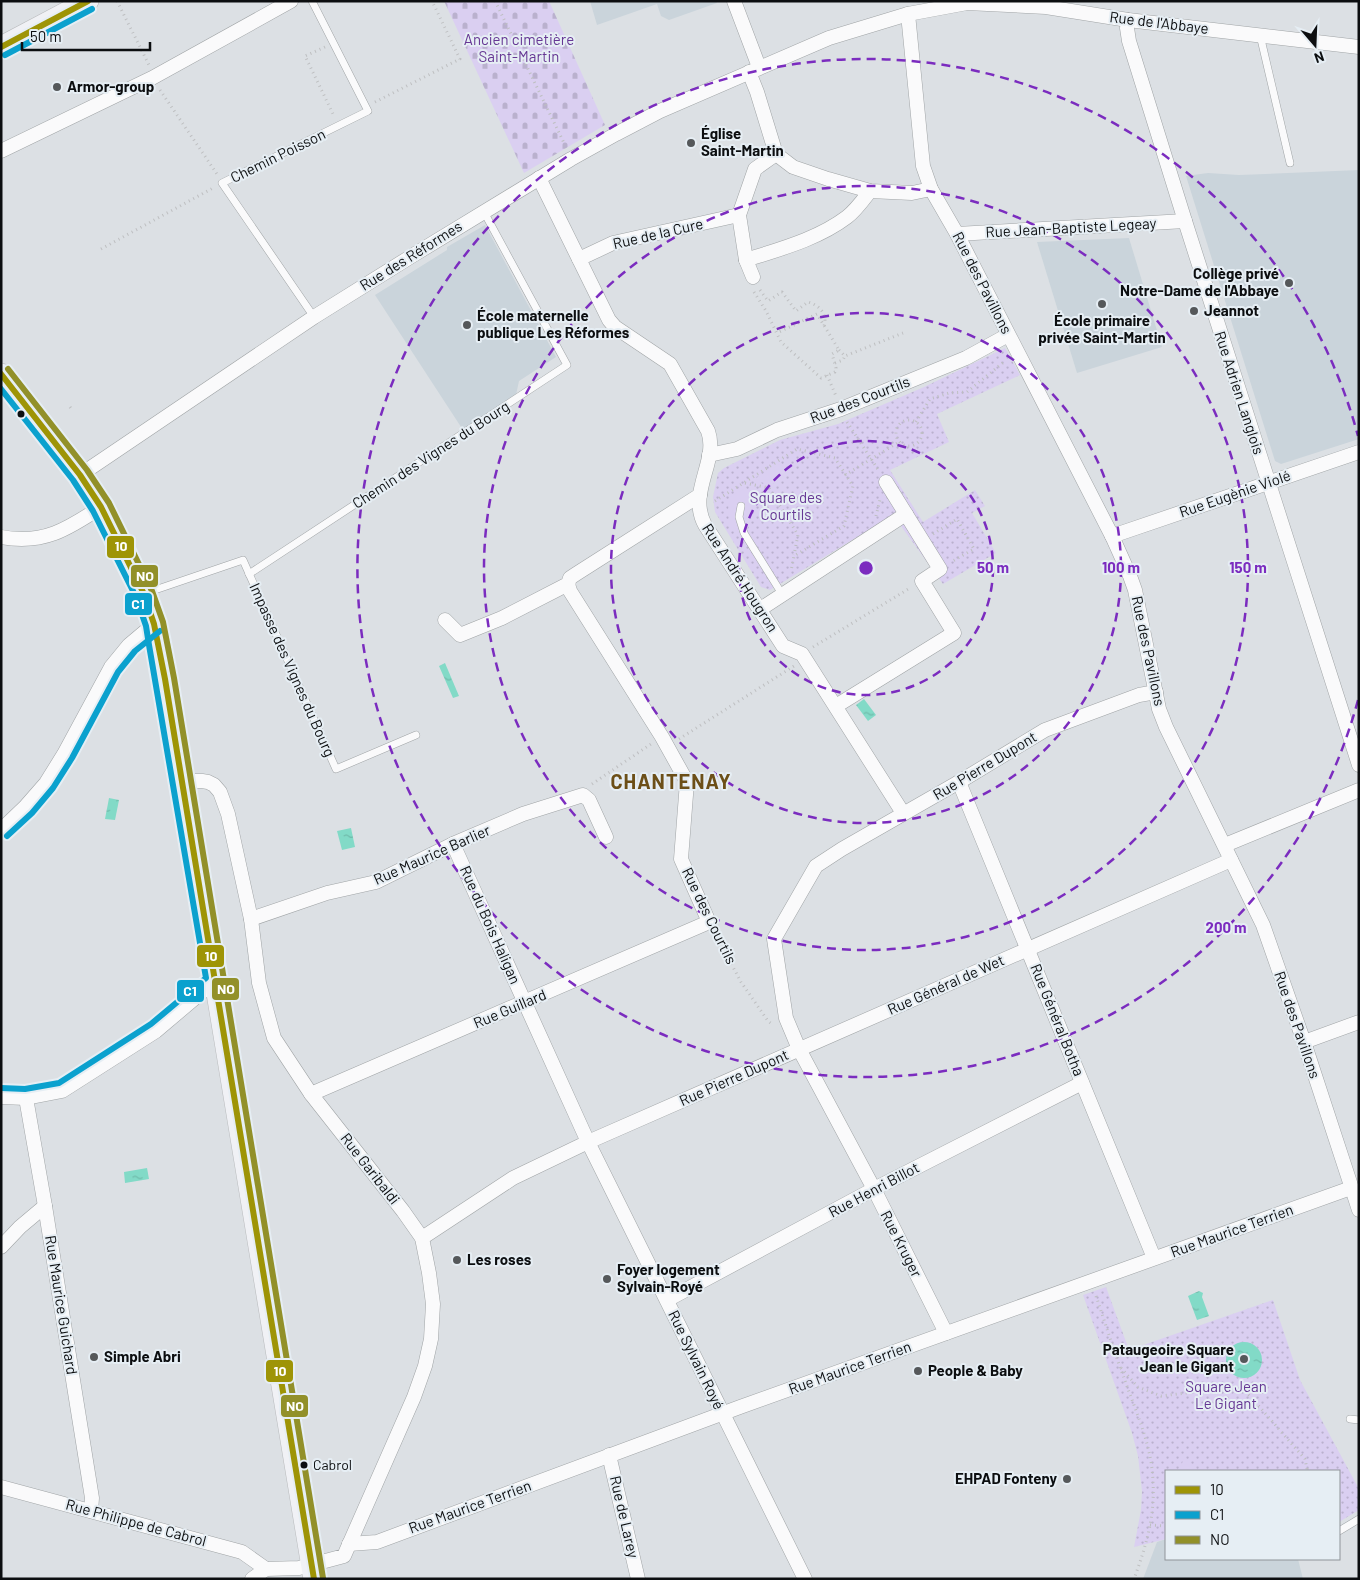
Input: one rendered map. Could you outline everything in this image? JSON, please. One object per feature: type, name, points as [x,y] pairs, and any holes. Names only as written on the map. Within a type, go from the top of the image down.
[{"type":"main road","points":[[5,45],[88,1]]},
{"type":"main road","points":[[1,374],[80,475],[101,507],[144,594],[154,624],[162,661],[313,1572]]},
{"type":"street","points":[[1,151],[152,78],[291,1]]},
{"type":"street","points":[[734,1],[754,69],[757,92],[776,154],[793,167],[870,191],[912,193],[931,189]]},
{"type":"street","name":"Rue de l'Abbaye","points":[[754,69],[828,38],[908,14],[966,2],[1046,8],[1128,20],[1359,47]]},
{"type":"street","name":"Rue des Pavillons","points":[[908,14],[923,166],[931,189],[957,234],[1112,536],[1130,576],[1135,590],[1159,709],[1262,925],[1304,1042],[1359,1210]]},
{"type":"street","name":"Rue Adrien Langlois","points":[[1128,20],[1129,41],[1185,222],[1359,765]]},
{"type":"street","name":"Rue des Réformes","points":[[80,475],[314,317],[539,178],[660,111],[754,69]]},
{"type":"street","points":[[753,277],[746,260],[739,215],[754,169],[776,154]]},
{"type":"street","name":"Rue André Hougron","points":[[539,178],[609,320],[615,327],[670,364],[708,431],[711,443],[699,499],[700,514],[705,525],[783,646],[803,656],[904,813]]},
{"type":"street","points":[[746,260],[807,239],[838,223],[857,207],[870,191]]},
{"type":"street","name":"Rue de la Cure","points":[[579,259],[614,242],[739,215]]},
{"type":"street","name":"Rue Jean-Baptiste Legeay","points":[[957,234],[1185,222]]},
{"type":"street","name":"Rue des Courtils","points":[[709,455],[737,449],[777,430],[842,410],[966,358],[1008,335]]},
{"type":"street","name":"Rue Eugènie Violé","points":[[1112,536],[1359,452]]},
{"type":"street","points":[[836,706],[954,633],[922,581],[940,569],[886,482]]},
{"type":"street","points":[[445,620],[460,635],[502,618],[568,584],[570,578],[576,574],[699,499]]},
{"type":"street","points":[[1,537],[27,540],[46,536],[68,528],[101,507]]},
{"type":"street","points":[[759,610],[906,514]]},
{"type":"street","name":"Rue des Courtils","points":[[568,584],[570,591],[665,742],[687,782],[681,858],[708,922]]},
{"type":"street","points":[[1,830],[46,783],[64,754],[111,666],[129,645],[154,624]]},
{"type":"street","name":"Rue Pierre Dupont","points":[[422,1238],[513,1178],[588,1142],[799,1049],[786,1018],[774,938],[816,866],[1045,730],[1139,695],[1156,692]]},
{"type":"street","name":"Rue Garibaldi","points":[[181,781],[208,782],[214,785],[220,792],[228,814],[251,919],[259,983],[274,1038],[311,1094],[422,1238],[429,1273],[433,1304],[431,1339],[425,1366],[414,1397],[344,1556],[313,1572]]},
{"type":"street","name":"Rue Général Botha","points":[[959,782],[1154,1258]]},
{"type":"street","points":[[1225,846],[1359,790]]},
{"type":"street","points":[[583,795],[589,800],[606,837]]},
{"type":"street","name":"Rue Maurice Barlier","points":[[251,919],[327,893],[376,882],[454,844],[523,814],[583,795]]},
{"type":"street","name":"Rue du Bois Haligan","points":[[454,844],[588,1142]]},
{"type":"street","name":"Rue Général de Wet","points":[[799,1049],[1232,860]]},
{"type":"street","name":"Rue Guillard","points":[[311,1094],[708,922]]},
{"type":"street","points":[[1,1097],[26,1098],[62,1091],[156,1030],[215,981]]},
{"type":"street","points":[[1304,1042],[1359,1022]]},
{"type":"street","name":"Rue Kruger","points":[[799,1049],[874,1189],[946,1333]]},
{"type":"street","name":"Rue Henri Billot","points":[[667,1300],[874,1189],[1082,1083]]},
{"type":"street","name":"Rue Maurice Guichard","points":[[26,1098],[46,1206],[92,1498],[91,1511]]},
{"type":"street","name":"Rue Sylvain Royé","points":[[588,1142],[804,1579]]},
{"type":"street","name":"Rue Maurice Terrien","points":[[349,1544],[377,1542],[946,1333],[1352,1188]]},
{"type":"street","points":[[1,1247],[20,1227],[46,1206]]},
{"type":"street","name":"Rue de Larey","points":[[610,1456],[638,1579]]},
{"type":"street","name":"Rue Philippe de Cabrol","points":[[1,1488],[242,1552],[266,1569]]},
{"type":"street","points":[[252,1579],[266,1569],[313,1572]]},
{"type":"lane","points":[[312,1],[365,106]]},
{"type":"lane","points":[[1260,35],[1290,162]]},
{"type":"lane","name":"Chemin Poisson","points":[[314,317],[222,183],[368,111],[365,106]]},
{"type":"lane","name":"Chemin des Vignes du Bourg","points":[[249,574],[567,365],[484,212]]},
{"type":"lane","points":[[741,506],[739,518],[744,533],[785,592]]},
{"type":"lane","points":[[144,594],[243,560],[249,574]]},
{"type":"lane","name":"Impasse des Vignes du Bourg","points":[[249,574],[336,769],[416,734]]},
{"type":"lane","points":[[1350,1419],[1359,1420]]},
{"type":"lane","points":[[1340,1530],[1359,1519]]},
{"type":"path","points":[[101,249],[222,183],[152,78],[149,65],[117,1]]},
{"type":"path","points":[[365,106],[460,58],[432,1]]},
{"type":"path","points":[[495,1],[571,160]]},
{"type":"path","points":[[333,42],[305,56],[335,117]]},
{"type":"path","points":[[753,277],[758,288],[753,290],[781,342],[821,378],[835,372],[836,368],[832,354],[839,350]]},
{"type":"path","points":[[760,290],[768,301],[782,292],[796,311],[808,302],[815,305],[824,314],[826,323],[824,326]]},
{"type":"path","points":[[777,334],[817,314],[839,350],[845,356]]},
{"type":"path","points":[[835,363],[843,360],[845,356],[902,333]]},
{"type":"path","points":[[916,422],[930,399],[949,393],[966,392],[1017,352]]},
{"type":"path","points":[[827,375],[849,425],[886,482],[870,538]]},
{"type":"path","points":[[909,420],[916,422],[920,426],[922,433],[918,442],[908,446],[899,442],[896,432],[900,424],[909,420]]},
{"type":"path","points":[[845,475],[899,442]]},
{"type":"path","points":[[699,499],[714,501],[797,449],[835,458],[853,486],[844,526],[794,556]]},
{"type":"path","points":[[745,482],[769,488],[798,535],[785,592]]},
{"type":"path","points":[[922,540],[957,519],[974,549],[940,569]]},
{"type":"path","points":[[583,795],[587,787],[665,742],[922,581]]},
{"type":"path","name":"Rue des Courtils","points":[[708,922],[741,982],[768,1021],[774,1026]]},
{"type":"path","points":[[1090,1281],[1143,1429],[1152,1465],[1153,1492],[1150,1525],[1146,1544],[1134,1579]]},
{"type":"path","points":[[1119,1366],[1138,1386],[1161,1396],[1228,1388],[1244,1390],[1305,1460],[1306,1470]]},
{"type":"path","points":[[1150,1525],[1165,1526]]},
{"type":"shaded area","points":[[590,1],[716,1],[717,3],[669,20],[661,16],[657,4],[597,25]]},
{"type":"shaded area","name":"Collège privé Notre-Dame de l'Abbaye","points":[[1359,170],[1359,439],[1281,464],[1275,461],[1186,176],[1208,173],[1239,175]]},
{"type":"shaded area","name":"École maternelle publique Les Réformes","points":[[485,225],[556,357],[519,381],[516,395],[463,430],[375,295],[447,250],[447,247]]},
{"type":"shaded area","name":"École primaire privée Saint-Martin","points":[[1129,238],[1162,347],[1077,373],[1037,242]]},
{"type":"shaded area","points":[[1165,1539],[1165,1560],[1298,1560],[1303,1579],[1143,1579],[1157,1542]]},
{"type":"green space","name":"Ancien cimetière Saint-Martin","points":[[444,1],[549,1],[605,125],[524,173]]},
{"type":"green space","name":"Square des Courtils","points":[[1005,348],[1020,375],[937,414],[949,442],[890,470],[923,522],[975,490],[985,506],[972,513],[996,553],[943,584],[901,526],[885,520],[770,590],[761,587],[715,512],[713,497],[718,473],[724,468],[780,440],[838,424],[924,387]]},
{"type":"green space","points":[[781,463],[788,474],[771,485],[753,480]]},
{"type":"green space","points":[[746,488],[754,501],[747,531],[776,577],[770,581],[742,535],[729,521],[730,497]]},
{"type":"green space","name":"Square Jean Le Gigant","points":[[1106,1287],[1129,1350],[1273,1300],[1300,1380],[1359,1489],[1359,1510],[1340,1521],[1340,1470],[1165,1470],[1165,1539],[1134,1547],[1141,1510],[1142,1491],[1138,1456],[1132,1433],[1083,1295]]},
{"type":"green space","points":[[1189,1459],[1193,1470],[1180,1470],[1183,1460]]},
{"type":"water","points":[[445,663],[459,696],[453,698],[439,666]]},
{"type":"water","points":[[864,699],[876,715],[868,721],[856,705]]},
{"type":"water","points":[[109,798],[119,800],[115,820],[105,819]]},
{"type":"water","points":[[351,828],[355,847],[342,850],[337,831]]},
{"type":"water","points":[[147,1168],[149,1179],[125,1183],[124,1172]]},
{"type":"water","points":[[1199,1291],[1203,1293],[1202,1297],[1209,1316],[1197,1320],[1188,1296]]},
{"type":"water","name":"Pataugeoire Square Jean le Gigant","points":[[1244,1342],[1251,1343],[1257,1347],[1261,1353],[1261,1367],[1257,1373],[1251,1377],[1244,1378],[1237,1377],[1231,1373],[1227,1367],[1226,1360],[1227,1353],[1231,1347],[1237,1343]]},
{"type":"transit line","name":"10","points":[[1,47],[88,1]]},
{"type":"transit line","name":"C1","points":[[5,55],[92,9]]},
{"type":"transit line","name":"NO","points":[[8,369],[87,470],[109,503],[152,591],[163,622],[174,678],[323,1578]]},
{"type":"transit line","name":"10","points":[[1,374],[80,475],[101,507],[144,594],[154,624],[165,679],[314,1579]]},
{"type":"transit line","name":"C1","points":[[1,389],[73,480],[93,511],[136,597],[146,626],[206,978],[151,1024],[59,1083],[25,1089],[1,1088]]},
{"type":"transit line","name":"C1","points":[[7,836],[32,813],[53,788],[72,758],[118,672],[135,651],[160,631]]},
{"type":"place","name":"Armor-group","points":[[57,87]]},
{"type":"place","name":"Église Saint-Martin","points":[[691,143]]},
{"type":"place","name":"Collège privé Notre-Dame de l'Abbaye","points":[[1289,283]]},
{"type":"place","name":"École primaire privée Saint-Martin","points":[[1102,304]]},
{"type":"place","name":"Jeannot","points":[[1194,311]]},
{"type":"place","name":"École maternelle publique Les Réformes","points":[[467,325]]},
{"type":"place","name":"Les roses","points":[[457,1260]]},
{"type":"place","name":"Foyer logement Sylvain-Royé","points":[[607,1279]]},
{"type":"place","name":"Simple Abri","points":[[94,1357]]},
{"type":"place","name":"Pataugeoire Square Jean le Gigant","points":[[1244,1359]]},
{"type":"place","name":"People & Baby","points":[[918,1371]]},
{"type":"place","name":"Cabrol","points":[[304,1465]]},
{"type":"place","name":"EHPAD Fonteny","points":[[1067,1479]]},
{"type":"district","name":"CHANTENAY","points":[[671,782]]}]
